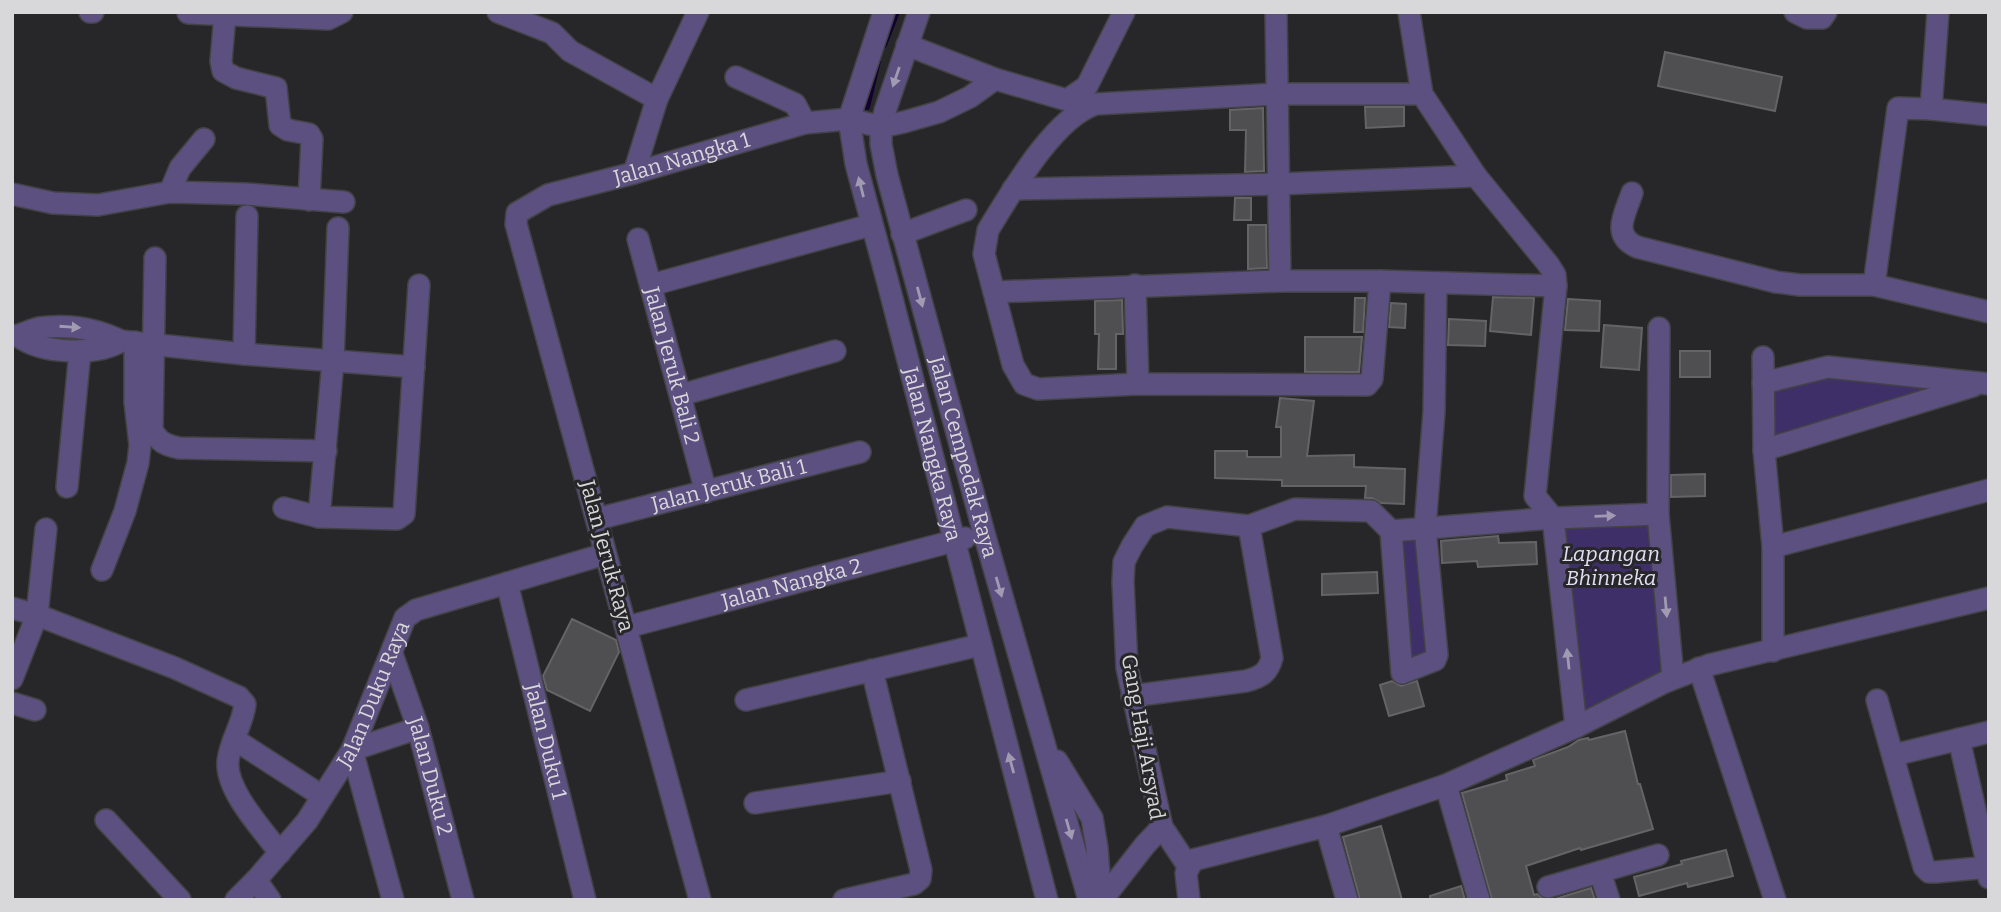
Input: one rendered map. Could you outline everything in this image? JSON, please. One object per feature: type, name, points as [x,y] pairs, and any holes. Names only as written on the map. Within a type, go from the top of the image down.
[{"type":"street","points":[[188,13],[328,19],[342,12]]},
{"type":"street","points":[[634,173],[657,99],[698,12]]},
{"type":"street","name":"Jalan Cempedak Raya","points":[[919,12],[881,127],[881,144],[902,234],[984,533],[1089,900]]},
{"type":"street","points":[[1276,12],[1280,281]]},
{"type":"street","points":[[1409,12],[1422,94],[1476,176],[1555,275],[1535,496],[1553,518],[1576,727]]},
{"type":"street","points":[[1795,12],[1815,20],[1822,18],[1826,12]]},
{"type":"street","points":[[1931,108],[1938,12]]},
{"type":"street","points":[[507,13],[552,33],[570,51],[657,99]]},
{"type":"street","name":"Jalan Nangka Raya","points":[[877,14],[849,119],[850,138],[1047,900]]},
{"type":"street","points":[[907,45],[995,79],[1067,100],[1087,86],[1122,14]]},
{"type":"street","points":[[1096,104],[1122,14]]},
{"type":"street","points":[[225,15],[221,61],[223,71],[236,78],[276,88],[280,125],[288,130],[309,134],[312,139],[309,200]]},
{"type":"street","points":[[736,77],[795,104],[805,122]]},
{"type":"street","points":[[881,127],[939,111],[970,97],[995,79]]},
{"type":"street","points":[[1380,281],[1372,379],[1367,384],[1029,387],[1024,384],[1013,365],[984,254],[985,242],[988,230],[1013,189],[1059,130],[1085,107],[1096,104],[1278,94],[1422,94]]},
{"type":"street","points":[[1874,285],[1898,108],[1931,108],[1989,115]]},
{"type":"street","name":"Jalan Nangka 1","points":[[517,213],[548,195],[634,173],[805,122],[849,119],[881,127]]},
{"type":"street","points":[[170,192],[180,169],[204,139]]},
{"type":"street","points":[[1013,189],[1279,184],[1476,176]]},
{"type":"street","points":[[12,194],[53,203],[98,205],[170,192],[246,194],[344,202]]},
{"type":"street","points":[[1632,193],[1620,227],[1622,236],[1637,247],[1776,282],[1800,285],[1874,285],[1989,312]]},
{"type":"street","points":[[902,234],[966,210]]},
{"type":"street","name":"Jalan Jeruk Raya","points":[[517,213],[516,224],[700,900]]},
{"type":"street","points":[[244,354],[247,216]]},
{"type":"street","points":[[651,285],[871,225]]},
{"type":"street","points":[[319,517],[333,361],[338,228]]},
{"type":"street","name":"Jalan Jeruk Bali 2","points":[[638,239],[706,492]]},
{"type":"street","points":[[102,570],[125,511],[139,453],[135,402],[137,343],[155,258]]},
{"type":"street","points":[[994,292],[1280,281],[1556,286]]},
{"type":"street","points":[[1436,283],[1434,412],[1425,527],[1437,655],[1435,660],[1402,673],[1391,531],[1425,527],[1553,518],[1658,514]]},
{"type":"street","points":[[284,508],[319,517],[397,519],[404,514],[419,285]]},
{"type":"street","points":[[1135,285],[1138,384]]},
{"type":"street","points":[[15,336],[33,330],[64,326],[104,332],[137,343],[414,367]]},
{"type":"street","points":[[1659,328],[1658,514],[1673,678]]},
{"type":"street","points":[[15,336],[51,348],[80,351],[137,343]]},
{"type":"street","points":[[137,343],[152,430],[157,439],[166,445],[179,448],[326,451]]},
{"type":"street","points":[[67,487],[80,351]]},
{"type":"street","points":[[681,395],[835,351]]},
{"type":"street","points":[[1763,357],[1764,450],[1773,547],[1773,651]]},
{"type":"street","points":[[1763,383],[1828,367],[1985,383]]},
{"type":"street","points":[[1764,450],[1985,383]]},
{"type":"street","name":"Jalan Jeruk Bali 1","points":[[597,519],[860,452]]},
{"type":"street","points":[[1773,547],[1989,490]]},
{"type":"street","name":"Gang Haji Arsyad","points":[[1102,900],[1162,827],[1127,668],[1124,562],[1145,526],[1167,517],[1249,526],[1295,509],[1371,511],[1391,531]]},
{"type":"street","points":[[1132,696],[1246,681],[1258,678],[1268,671],[1272,657],[1249,526]]},
{"type":"street","points":[[12,679],[37,615],[46,529]]},
{"type":"street","name":"Jalan Nangka 2","points":[[627,627],[984,533]]},
{"type":"street","name":"Jalan Duku Raya","points":[[236,900],[307,821],[352,750],[405,618],[416,610],[605,554]]},
{"type":"street","name":"Jalan Duku 1","points":[[507,583],[585,900]]},
{"type":"street","points":[[1189,900],[1186,873],[1192,860],[1326,826],[1446,785],[1699,668],[1989,598]]},
{"type":"street","points":[[12,608],[175,668],[239,697],[245,704],[244,714],[228,761],[230,778],[236,794],[280,853]]},
{"type":"street","points":[[746,700],[980,645]]},
{"type":"street","name":"Jalan Duku 2","points":[[392,654],[418,728],[463,900]]},
{"type":"street","points":[[1699,668],[1775,900]]},
{"type":"street","points":[[844,900],[914,884],[920,879],[921,870],[872,670]]},
{"type":"street","points":[[1877,701],[1924,867],[1928,872],[1988,867]]},
{"type":"street","points":[[12,703],[35,710]]},
{"type":"street","points":[[394,900],[352,750],[418,728]]},
{"type":"street","points":[[1894,755],[1989,732]]},
{"type":"street","points":[[234,738],[322,796]]},
{"type":"street","points":[[1043,738],[1092,818],[1102,900]]},
{"type":"street","points":[[1959,739],[1989,880]]},
{"type":"street","points":[[755,803],[900,781]]},
{"type":"street","points":[[1446,785],[1479,900]]},
{"type":"street","points":[[106,820],[180,900]]},
{"type":"street","points":[[1326,826],[1347,900]]},
{"type":"street","points":[[1162,827],[1188,866]]},
{"type":"street","points":[[1548,887],[1658,855]]},
{"type":"street","points":[[1600,872],[1609,900]]},
{"type":"street","points":[[256,880],[270,900]]},
{"type":"green space","points":[[1827,373],[1962,385],[1770,440],[1771,386]]},
{"type":"green space","name":"Lapangan Bhinneka","points":[[1649,522],[1665,672],[1585,712],[1564,526]]},
{"type":"green space","points":[[1425,524],[1435,660],[1402,673],[1391,531]]},
{"type":"building","points":[[1665,52],[1782,77],[1775,111],[1658,86]]},
{"type":"building","points":[[1365,107],[1404,107],[1404,126],[1366,128]]},
{"type":"building","points":[[1263,108],[1264,171],[1245,172],[1246,130],[1230,130],[1230,110]]},
{"type":"building","points":[[1235,198],[1251,198],[1251,220],[1234,220]]},
{"type":"building","points":[[1248,225],[1266,225],[1267,268],[1248,269]]},
{"type":"building","points":[[1493,297],[1534,298],[1531,335],[1490,331]]},
{"type":"building","points":[[1355,298],[1365,298],[1363,332],[1354,332]]},
{"type":"building","points":[[1568,299],[1600,301],[1599,331],[1565,330]]},
{"type":"building","points":[[1122,300],[1123,334],[1116,334],[1116,369],[1098,369],[1099,334],[1095,334],[1095,301]]},
{"type":"building","points":[[1391,303],[1406,304],[1405,328],[1389,327]]},
{"type":"building","points":[[1449,319],[1486,321],[1485,346],[1448,345]]},
{"type":"building","points":[[1604,325],[1642,328],[1639,370],[1601,367]]},
{"type":"building","points":[[1305,337],[1362,337],[1359,372],[1305,372]]},
{"type":"building","points":[[1680,351],[1710,351],[1710,377],[1680,377]]},
{"type":"building","points":[[1280,398],[1314,401],[1307,456],[1354,455],[1354,467],[1405,469],[1404,504],[1381,503],[1365,498],[1366,486],[1282,486],[1282,480],[1215,478],[1215,451],[1247,451],[1247,457],[1281,457],[1281,427],[1276,427]]},
{"type":"building","points":[[1705,474],[1705,496],[1671,497],[1671,475]]},
{"type":"building","points":[[1498,536],[1499,543],[1536,542],[1537,564],[1478,567],[1477,561],[1442,563],[1441,541]]},
{"type":"building","points":[[1377,572],[1378,593],[1322,595],[1322,574]]},
{"type":"building","points":[[572,619],[616,640],[619,652],[590,711],[547,690],[543,676]]},
{"type":"building","points":[[1392,681],[1401,686],[1417,681],[1424,706],[1389,716],[1380,685]]},
{"type":"building","points":[[1625,731],[1653,829],[1581,850],[1580,848],[1526,866],[1534,895],[1537,894],[1545,900],[1492,900],[1462,793],[1507,780],[1506,775],[1535,766],[1533,760],[1579,740]]},
{"type":"building","points":[[1381,826],[1402,900],[1360,900],[1343,837]]},
{"type":"building","points":[[1726,850],[1733,876],[1688,887],[1687,883],[1639,896],[1634,877],[1682,864],[1681,861]]},
{"type":"building","points":[[1461,886],[1465,900],[1430,900],[1430,896]]},
{"type":"building","points":[[1591,888],[1595,900],[1552,900]]},
{"type":"waterway","points":[[884,45],[897,12]]},
{"type":"waterway","points":[[867,107],[878,61]]}]
